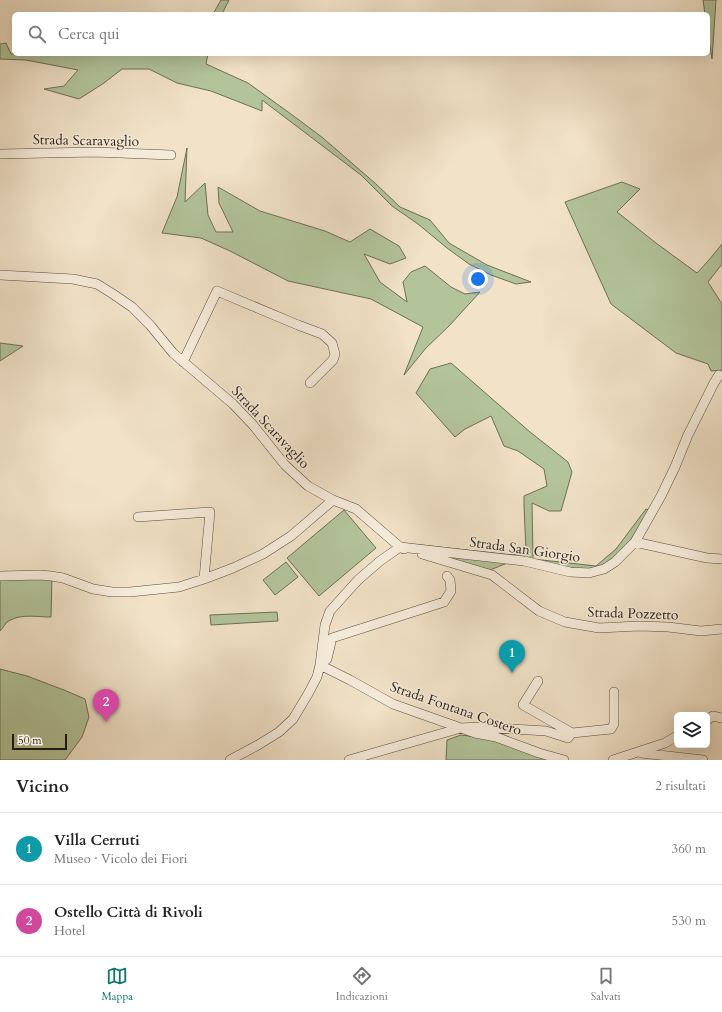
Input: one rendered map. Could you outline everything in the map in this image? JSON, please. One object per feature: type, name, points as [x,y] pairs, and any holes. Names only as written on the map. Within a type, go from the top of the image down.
[{"type":"street","name":"Strada Scaravaglio","points":[[0,154],[95,152],[171,155]]},
{"type":"street","name":"Strada Scaravaglio","points":[[0,275],[73,279],[97,284],[132,307],[150,325],[182,362],[233,404],[285,466],[308,486],[333,500],[356,509],[400,547]]},
{"type":"street","points":[[182,362],[217,291],[322,334],[332,344],[335,354],[333,360],[310,383]]},
{"type":"street","name":"Strada San Giorgio","points":[[400,547],[524,561],[570,572],[604,570],[635,542],[661,496],[688,435],[719,375]]},
{"type":"street","points":[[0,576],[51,576],[62,578],[93,589],[112,592],[179,588],[233,568],[263,554],[291,536],[333,500]]},
{"type":"street","points":[[138,517],[210,512],[204,579]]},
{"type":"street","points":[[635,542],[707,558],[722,559]]},
{"type":"street","points":[[230,760],[279,732],[293,719],[317,677],[325,625],[330,611],[358,580],[380,561],[400,547]]},
{"type":"street","name":"Strada Pozzetto","points":[[400,547],[492,575],[539,611],[565,622],[599,628],[639,626],[700,631],[722,629]]},
{"type":"street","points":[[320,665],[327,659],[332,638],[444,602],[451,591],[450,580],[447,576]]},
{"type":"street","name":"Strada Fontana Costero","points":[[320,665],[392,704],[475,733],[496,737],[539,753],[564,760]]},
{"type":"street","points":[[538,681],[523,705],[572,733],[611,729],[614,724],[614,692]]},
{"type":"street","points":[[710,718],[714,716],[722,718]]},
{"type":"street","points":[[349,760],[461,728],[478,727],[546,731],[568,738],[572,733]]},
{"type":"street","points":[[613,760],[665,743],[674,738]]},
{"type":"street","points":[[637,752],[703,760]]},
{"type":"green space","points":[[221,0],[229,0],[223,12],[214,12]]},
{"type":"green space","points":[[703,0],[716,0],[712,59],[710,46],[710,12],[705,12]]},
{"type":"green space","points":[[6,43],[12,56],[208,56],[206,64],[248,83],[295,117],[323,138],[400,207],[430,220],[449,243],[487,265],[531,282],[516,284],[491,275],[469,264],[418,224],[392,206],[361,175],[262,100],[262,111],[211,91],[177,83],[149,69],[122,69],[79,99],[44,89],[64,86],[78,70],[26,60],[0,59],[0,44]]},
{"type":"green space","points":[[187,148],[185,202],[205,183],[208,215],[216,232],[233,232],[219,203],[218,187],[260,211],[325,231],[350,242],[370,229],[399,246],[406,258],[390,264],[364,254],[380,282],[407,302],[403,282],[411,272],[425,266],[451,287],[465,294],[480,292],[449,326],[426,348],[404,375],[423,327],[371,299],[288,281],[201,238],[162,233],[177,197]]},
{"type":"green space","points":[[622,182],[640,189],[617,212],[697,273],[722,244],[722,264],[708,282],[722,304],[722,370],[711,371],[708,364],[676,353],[611,304],[565,202]]},
{"type":"green space","points":[[0,343],[23,346],[0,361]]},
{"type":"green space","points":[[451,363],[530,432],[568,462],[572,472],[561,511],[549,511],[532,503],[533,559],[596,566],[616,549],[646,509],[649,510],[625,549],[604,566],[582,570],[520,558],[490,570],[441,556],[420,545],[513,555],[526,551],[524,496],[547,486],[544,469],[518,451],[504,446],[491,416],[465,429],[455,437],[416,393],[430,369]]},
{"type":"green space","points":[[344,510],[376,548],[319,596],[287,558]]},
{"type":"green space","points":[[286,562],[298,577],[275,595],[263,580]]},
{"type":"green space","points":[[0,576],[52,576],[51,617],[27,616],[16,618],[6,623],[0,631]]},
{"type":"green space","points":[[277,612],[278,621],[211,625],[210,615]]},
{"type":"green space","points":[[0,669],[27,676],[85,699],[89,717],[82,737],[65,760],[0,760]]},
{"type":"green space","points":[[461,735],[521,748],[555,760],[446,760],[447,740]]},
{"type":"place","name":"Villa Cerruti","points":[[512,673]]},
{"type":"place","name":"Ostello Città di Rivoli","points":[[106,722]]}]
